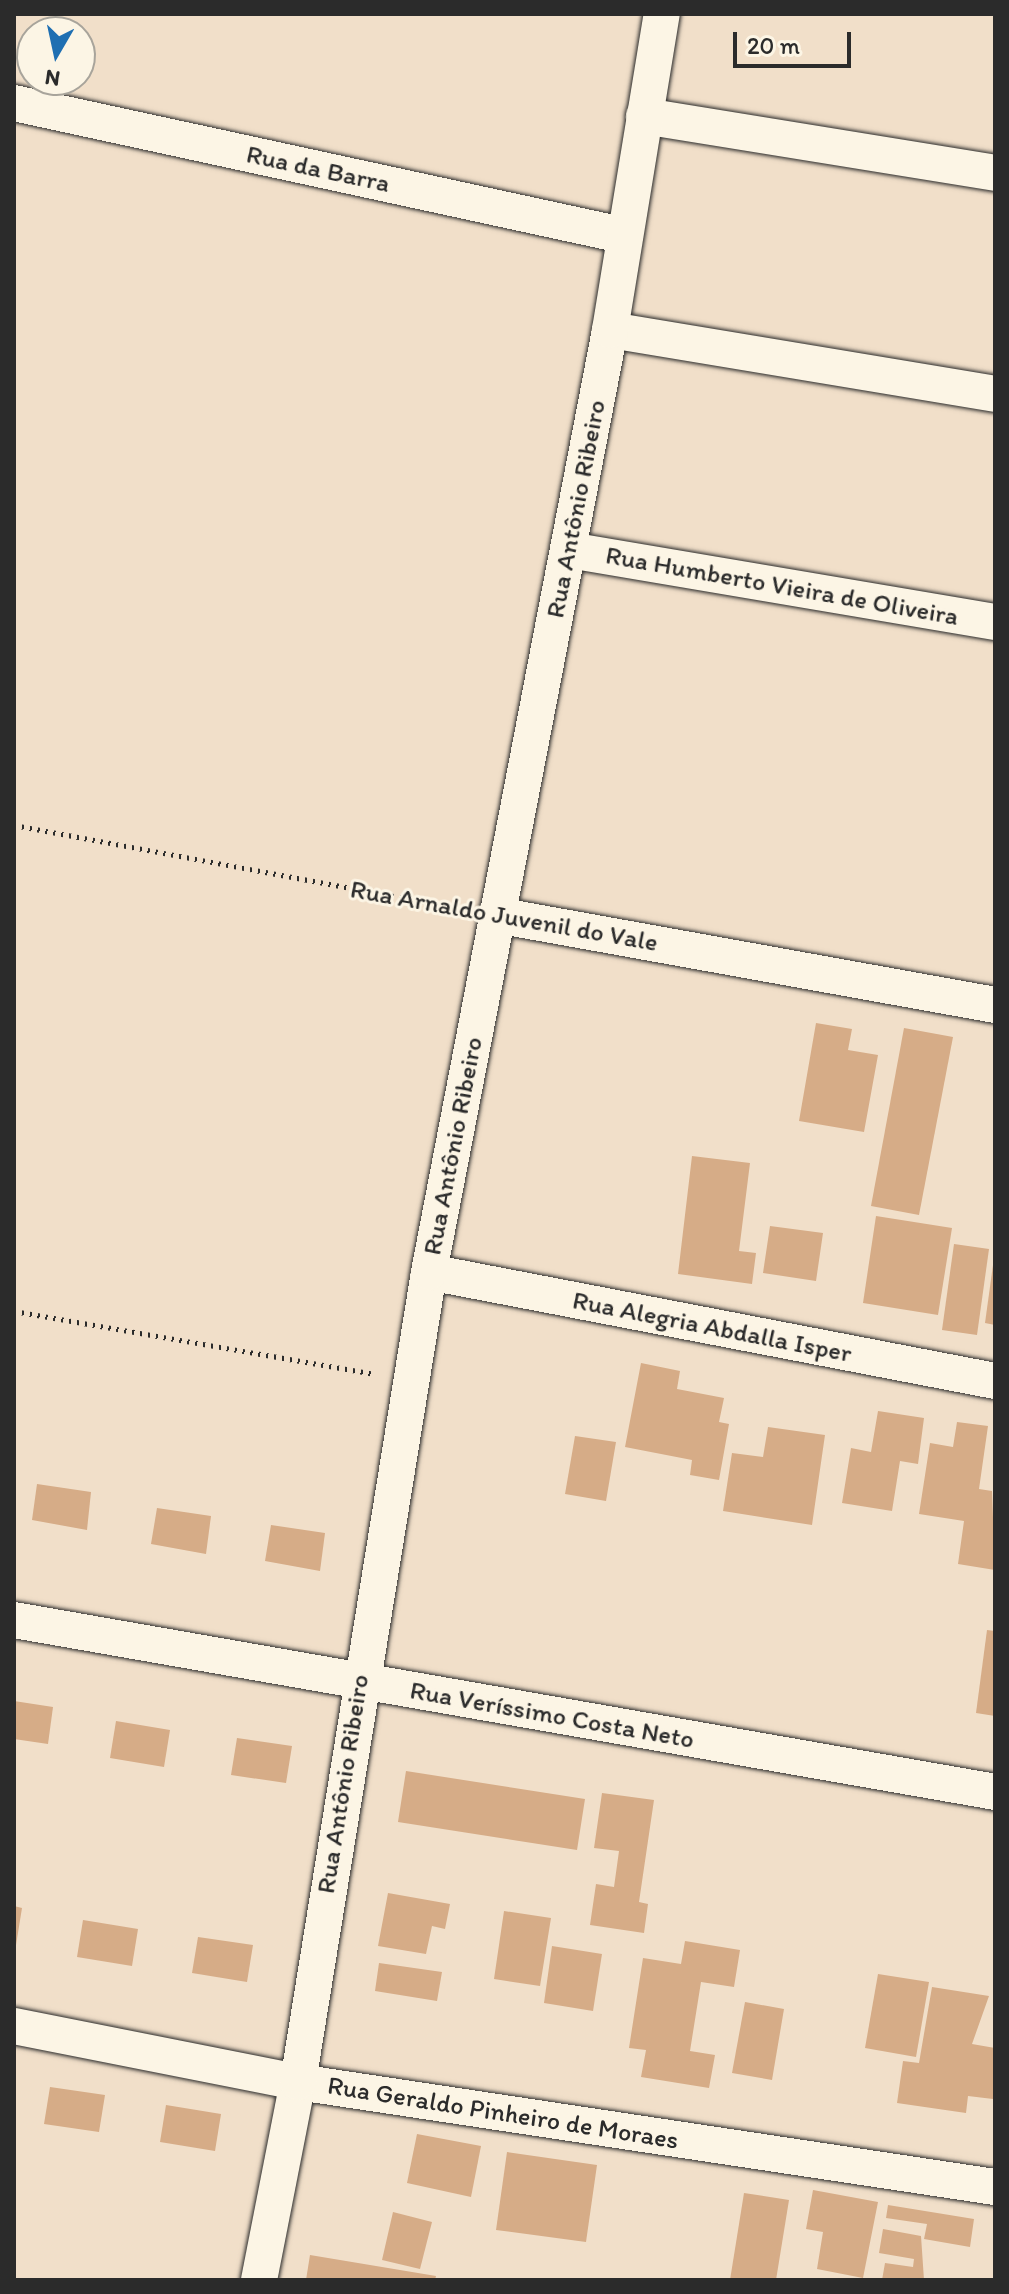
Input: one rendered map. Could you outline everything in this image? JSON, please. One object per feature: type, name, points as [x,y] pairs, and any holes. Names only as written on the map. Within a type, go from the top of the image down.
[{"type":"street","name":"Rua Antônio Ribeiro","points":[[259,2280],[298,2082],[358,1682],[429,1272],[610,330],[622,235],[662,14]]},
{"type":"street","name":"Rua da Barra","points":[[14,103],[622,235]]},
{"type":"street","points":[[644,116],[995,173]]},
{"type":"street","points":[[610,330],[995,394]]},
{"type":"street","name":"Rua Humberto Vieira de Oliveira","points":[[569,550],[995,622]]},
{"type":"street","name":"Rua Arnaldo Juvenil do Vale","points":[[496,915],[995,1005]]},
{"type":"street","name":"Rua Alegria Abdalla Isper","points":[[429,1272],[995,1381]]},
{"type":"street","name":"Rua Veríssimo Costa Neto","points":[[14,1620],[995,1792]]},
{"type":"street","name":"Rua Geraldo Pinheiro de Moraes","points":[[14,2026],[298,2082],[995,2187]]},
{"type":"path","name":"Rua Arnaldo Juvenil do Vale","points":[[14,825],[496,915]]},
{"type":"path","points":[[14,1311],[411,1381]]},
{"type":"building","points":[[816,1023],[852,1029],[848,1050],[878,1055],[864,1132],[799,1121]]},
{"type":"building","points":[[904,1028],[953,1037],[919,1215],[871,1206]]},
{"type":"building","points":[[692,1156],[750,1163],[739,1251],[756,1253],[752,1284],[678,1274]]},
{"type":"building","points":[[876,1216],[952,1228],[938,1315],[863,1303]]},
{"type":"building","points":[[770,1226],[823,1233],[816,1281],[763,1273]]},
{"type":"building","points":[[954,1244],[989,1249],[977,1335],[942,1330]]},
{"type":"building","points":[[995,1265],[995,1325],[985,1323]]},
{"type":"building","points":[[641,1363],[680,1371],[677,1389],[724,1398],[719,1422],[729,1424],[719,1480],[690,1475],[692,1460],[625,1447]]},
{"type":"building","points":[[878,1411],[924,1418],[918,1464],[900,1461],[892,1511],[842,1503],[851,1448],[871,1452]]},
{"type":"building","points":[[957,1422],[988,1426],[979,1489],[992,1491],[995,1570],[958,1564],[964,1521],[919,1514],[930,1443],[953,1447]]},
{"type":"building","points":[[768,1427],[825,1435],[812,1525],[723,1511],[732,1453],[763,1457]]},
{"type":"building","points":[[575,1436],[616,1442],[606,1501],[565,1494]]},
{"type":"building","points":[[37,1484],[91,1492],[87,1530],[32,1520]]},
{"type":"building","points":[[157,1508],[211,1516],[206,1554],[151,1544]]},
{"type":"building","points":[[271,1525],[325,1533],[320,1571],[265,1561]]},
{"type":"building","points":[[987,1630],[995,1631],[995,1716],[976,1713]]},
{"type":"building","points":[[14,1701],[53,1707],[48,1744],[14,1739]]},
{"type":"building","points":[[116,1721],[170,1730],[164,1767],[110,1758]]},
{"type":"building","points":[[237,1738],[292,1746],[286,1783],[231,1775]]},
{"type":"building","points":[[406,1771],[585,1799],[577,1850],[398,1822]]},
{"type":"building","points":[[602,1793],[654,1800],[639,1902],[648,1904],[644,1933],[590,1925],[596,1884],[614,1887],[619,1851],[594,1848]]},
{"type":"building","points":[[388,1893],[450,1904],[445,1929],[432,1926],[426,1954],[378,1946]]},
{"type":"building","points":[[14,1906],[22,1908],[16,1945],[14,1945]]},
{"type":"building","points":[[504,1911],[551,1918],[540,1986],[494,1979]]},
{"type":"building","points":[[83,1920],[138,1929],[132,1966],[77,1957]]},
{"type":"building","points":[[198,1937],[253,1945],[247,1982],[192,1973]]},
{"type":"building","points":[[685,1941],[740,1950],[734,1987],[701,1982],[690,2051],[715,2055],[709,2088],[641,2077],[646,2050],[629,2048],[643,1958],[681,1964]]},
{"type":"building","points":[[552,1946],[602,1954],[593,2011],[544,2003]]},
{"type":"building","points":[[379,1963],[442,1972],[437,2001],[375,1991]]},
{"type":"building","points":[[878,1974],[929,1982],[916,2057],[865,2048]]},
{"type":"building","points":[[932,1987],[989,1996],[972,2044],[995,2048],[993,2099],[968,2096],[966,2113],[897,2103],[903,2061],[919,2063]]},
{"type":"building","points":[[745,2002],[784,2009],[772,2080],[732,2073]]},
{"type":"building","points":[[50,2087],[105,2095],[99,2132],[44,2124]]},
{"type":"building","points":[[166,2105],[221,2114],[215,2151],[160,2142]]},
{"type":"building","points":[[417,2134],[481,2146],[471,2197],[407,2183]]},
{"type":"building","points":[[507,2152],[597,2165],[586,2242],[496,2230]]},
{"type":"building","points":[[813,2190],[878,2202],[863,2278],[817,2269],[823,2232],[806,2229]]},
{"type":"building","points":[[744,2193],[789,2200],[776,2280],[730,2280]]},
{"type":"building","points":[[888,2205],[974,2219],[970,2247],[924,2239],[927,2224],[886,2218]]},
{"type":"building","points":[[393,2212],[432,2222],[420,2269],[382,2260]]},
{"type":"building","points":[[883,2229],[921,2236],[924,2280],[882,2280],[885,2263],[913,2267],[914,2259],[879,2253]]},
{"type":"building","points":[[310,2255],[436,2276],[435,2280],[306,2280]]}]
